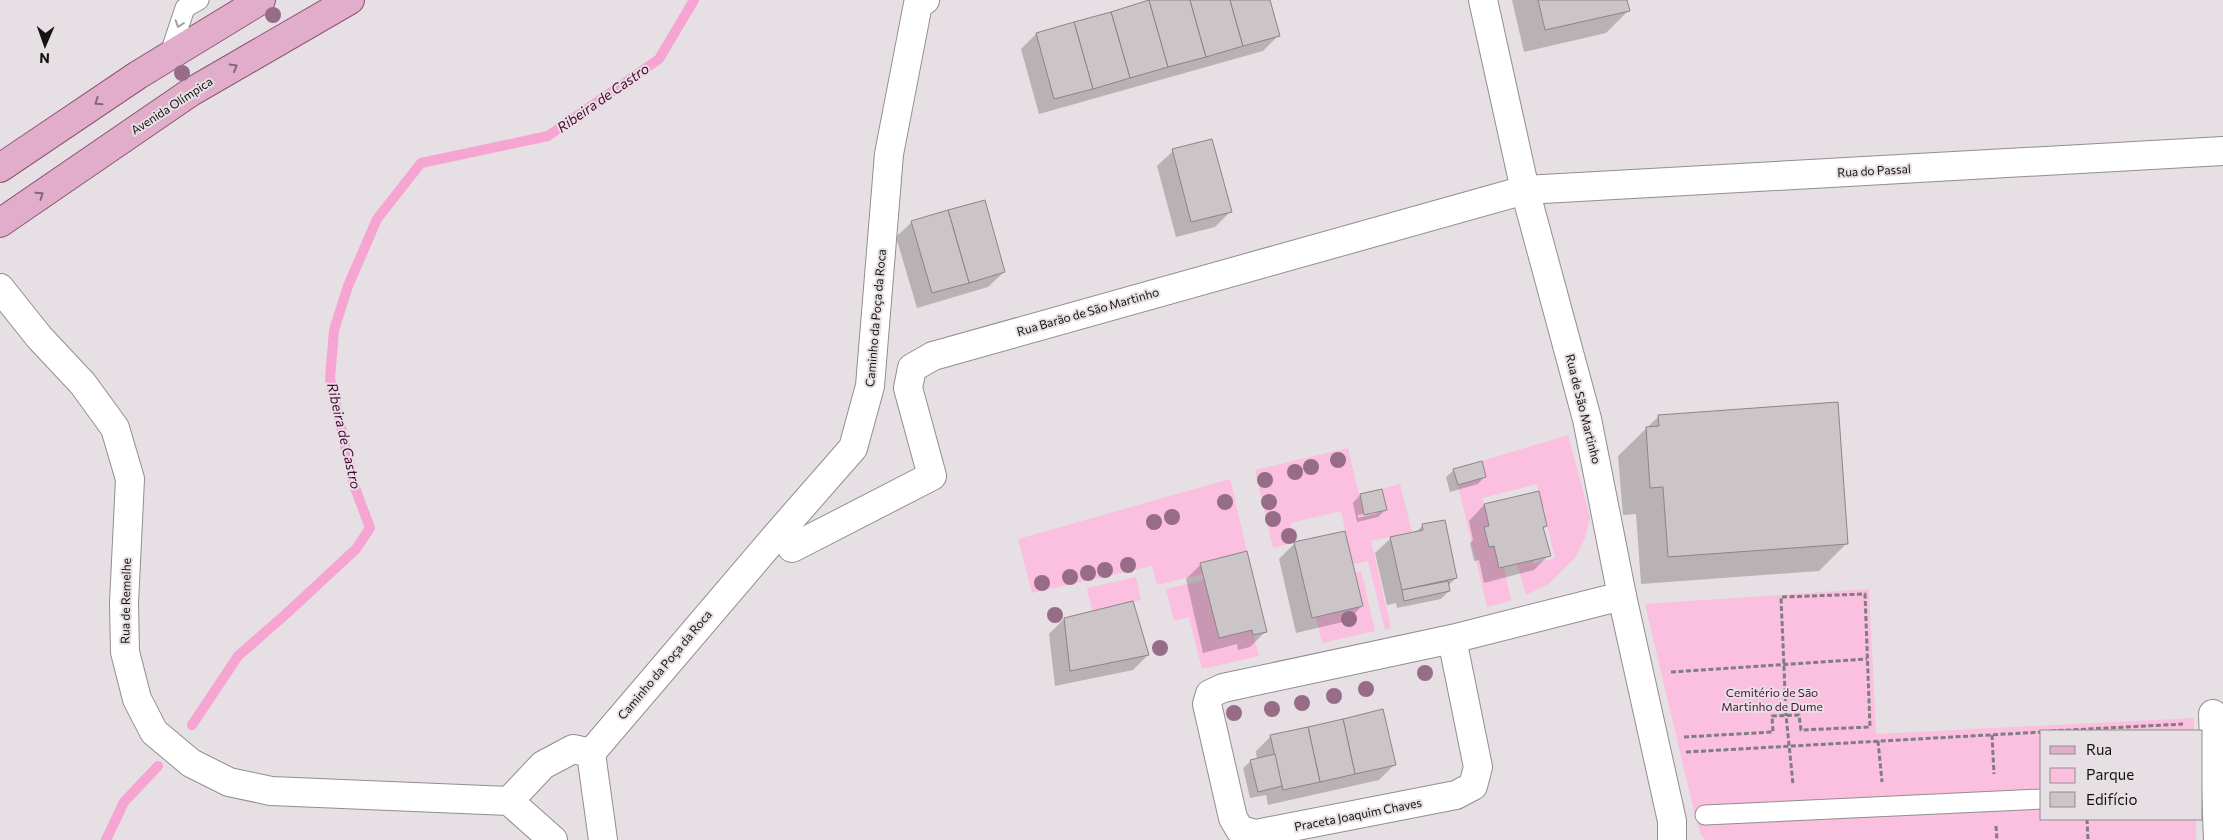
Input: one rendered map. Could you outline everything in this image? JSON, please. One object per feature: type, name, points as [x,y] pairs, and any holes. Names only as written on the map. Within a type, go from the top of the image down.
[{"type":"main road","points":[[0,168],[169,56],[261,0]]},
{"type":"main road","name":"Avenida Olímpica","points":[[0,223],[190,92],[350,0]]},
{"type":"street","name":"Caminho da Poça da Roca","points":[[591,753],[853,448],[870,386],[889,154],[918,4],[925,0]]},
{"type":"street","name":"Rua de São Martinho","points":[[1483,0],[1525,190],[1587,420],[1622,596],[1675,834]]},
{"type":"street","name":"Rua do Passal","points":[[1525,190],[2223,151]]},
{"type":"street","name":"Rua Barão de São Martinho","points":[[792,548],[932,476],[908,388],[912,368],[933,356],[1525,190]]},
{"type":"street","name":"Rua de Remelhe","points":[[0,288],[40,337],[83,384],[115,428],[130,479],[124,603],[125,652],[136,699],[154,732],[191,763],[229,782],[262,789],[509,801]]},
{"type":"street","name":"Praceta Joaquim Chaves","points":[[1452,640],[1478,766],[1473,786],[1456,795],[1256,834],[1240,830],[1233,818],[1207,704],[1210,694],[1223,688],[1452,640],[1622,596]]},
{"type":"street","points":[[2213,714],[2209,788],[2218,840]]},
{"type":"street","points":[[553,840],[509,801],[543,765],[573,749],[591,753],[603,840]]},
{"type":"lane","points":[[169,56],[184,8],[199,0]]},
{"type":"lane","points":[[1705,815],[2040,799]]},
{"type":"path","points":[[1684,737],[1773,732],[1772,716],[1786,715],[1799,715],[1801,730],[1870,727],[1865,594],[1781,597],[1786,715],[1789,743]]},
{"type":"path","points":[[1667,672],[1867,659]]},
{"type":"path","points":[[2082,730],[2185,724],[2185,730]]},
{"type":"path","points":[[1686,760],[1684,752],[2040,732]]},
{"type":"path","points":[[2087,820],[2088,840]]},
{"type":"green space","points":[[1568,435],[1590,517],[1585,538],[1575,558],[1547,585],[1526,595],[1517,564],[1534,560],[1533,564],[1555,558],[1537,484],[1482,498],[1489,526],[1484,527],[1489,547],[1494,546],[1499,568],[1504,567],[1511,601],[1487,607],[1458,485],[1486,477],[1482,461]]},
{"type":"green space","points":[[1348,448],[1364,515],[1386,510],[1382,489],[1400,484],[1412,532],[1371,541],[1391,628],[1385,630],[1368,561],[1353,564],[1341,511],[1290,523],[1294,542],[1273,548],[1255,470]]},
{"type":"green space","points":[[1230,479],[1247,551],[1200,563],[1203,574],[1157,585],[1152,566],[1032,593],[1018,539]]},
{"type":"green space","points":[[1361,571],[1375,631],[1322,643],[1316,617],[1363,606],[1355,573]]},
{"type":"green space","points":[[1136,577],[1141,600],[1092,611],[1087,588]]},
{"type":"green space","points":[[1204,580],[1219,638],[1252,630],[1259,656],[1202,669],[1189,617],[1174,621],[1166,589]]},
{"type":"green space","name":"Cemitério de São Martinho de Dume","points":[[1869,589],[1876,734],[2194,718],[2194,730],[2040,730],[2040,820],[2196,820],[2196,840],[1706,840],[1701,835],[1694,811],[1645,604]]},
{"type":"building","points":[[1149,0],[1168,67],[1130,78],[1111,12]]},
{"type":"building","points":[[1149,0],[1190,0],[1206,57],[1168,67]]},
{"type":"building","points":[[1190,0],[1230,0],[1243,46],[1206,57]]},
{"type":"building","points":[[1230,0],[1270,0],[1280,36],[1243,46]]},
{"type":"building","points":[[1538,0],[1627,0],[1630,11],[1545,30]]},
{"type":"building","points":[[1111,12],[1130,78],[1093,89],[1074,22]]},
{"type":"building","points":[[1074,22],[1093,89],[1054,99],[1036,33]]},
{"type":"building","points":[[1212,139],[1232,212],[1191,222],[1172,149]]},
{"type":"building","points":[[985,200],[1005,272],[969,283],[948,210]]},
{"type":"building","points":[[948,210],[969,283],[932,293],[911,221]]},
{"type":"building","points":[[1838,402],[1848,544],[1668,557],[1663,487],[1650,488],[1646,427],[1659,426],[1658,415]]},
{"type":"building","points":[[1482,461],[1486,477],[1458,485],[1453,469]]},
{"type":"building","points":[[1382,489],[1387,510],[1364,515],[1360,494]]},
{"type":"building","points":[[1539,491],[1547,526],[1543,527],[1551,556],[1499,568],[1494,546],[1489,547],[1484,527],[1489,526],[1484,504]]},
{"type":"building","points":[[1445,520],[1457,578],[1402,590],[1390,537],[1423,530],[1422,524]]},
{"type":"building","points":[[1345,531],[1363,606],[1312,618],[1294,542]]},
{"type":"building","points":[[1247,551],[1267,632],[1253,635],[1252,630],[1219,638],[1200,563]]},
{"type":"building","points":[[1448,581],[1450,591],[1404,601],[1402,590]]},
{"type":"building","points":[[1133,601],[1149,655],[1070,671],[1064,618]]},
{"type":"building","points":[[1383,709],[1396,765],[1355,774],[1343,719]]},
{"type":"building","points":[[1343,719],[1355,774],[1320,782],[1308,727]]},
{"type":"building","points":[[1308,727],[1320,782],[1283,790],[1270,735]]},
{"type":"building","points":[[1275,754],[1282,786],[1258,792],[1250,760]]},
{"type":"waterway","name":"Ribeira de Castro","points":[[192,725],[238,656],[356,549],[370,528],[354,485],[330,379],[334,330],[348,286],[377,219],[421,163],[548,136],[659,59],[694,0]]},
{"type":"waterway","name":"Ribeira de Castro","points":[[106,840],[124,802],[158,766]]}]
